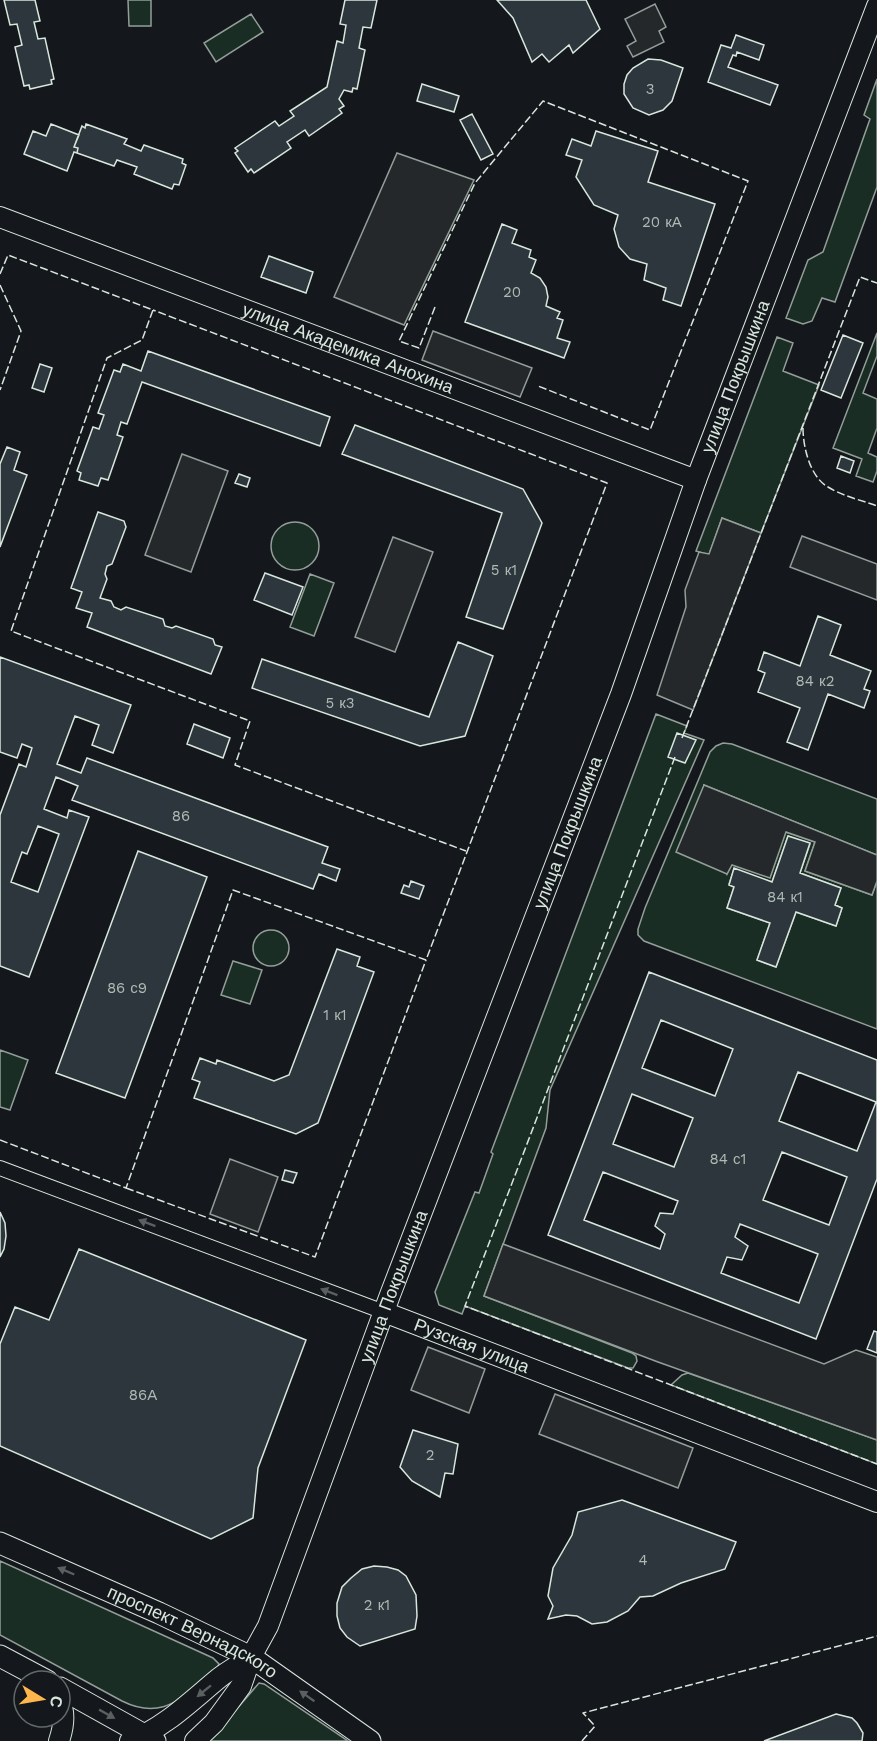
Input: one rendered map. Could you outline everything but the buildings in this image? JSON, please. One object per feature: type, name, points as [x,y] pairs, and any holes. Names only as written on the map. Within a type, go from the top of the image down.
[{"type":"main road","name":"улица Покрышкина","points":[[195,1741],[213,1723],[241,1686],[251,1657],[268,1626],[384,1312],[621,694],[696,480],[877,6]]},
{"type":"main road","name":"улица Академика Анохина","points":[[0,217],[696,480]]},
{"type":"main road","name":"Рузская улица","points":[[384,1312],[877,1502]]},
{"type":"main road","name":"проспект Вернадского","points":[[0,1543],[139,1604],[251,1657],[370,1741]]},
{"type":"main road","points":[[0,1656],[24,1669]]},
{"type":"main road","points":[[72,1695],[143,1739],[222,1676],[251,1657]]},
{"type":"street","name":"Рузская улица","points":[[0,1168],[384,1312]]},
{"type":"green space","points":[[128,0],[151,0],[151,26],[129,26]]},
{"type":"green space","points":[[251,14],[263,32],[216,62],[204,43]]},
{"type":"green space","points":[[877,79],[877,187],[835,302],[822,298],[812,321],[803,324],[786,318],[808,260],[823,252],[870,119],[864,115]]},
{"type":"green space","points":[[877,333],[877,356],[863,393],[877,399],[877,428],[868,453],[877,457],[877,471],[873,482],[856,476],[862,459],[833,448]]},
{"type":"green space","points":[[777,337],[793,343],[783,371],[819,385],[761,533],[722,518],[709,555],[696,551]]},
{"type":"green space","points":[[290,522],[300,522],[312,529],[319,541],[319,551],[312,563],[300,570],[290,570],[275,559],[271,551],[271,541],[282,526]]},
{"type":"green space","points":[[310,574],[334,583],[314,636],[290,627]]},
{"type":"green space","points":[[656,714],[687,726],[684,733],[704,740],[550,1090],[546,1128],[484,1296],[632,1353],[636,1356],[637,1361],[633,1368],[628,1368],[465,1306],[462,1314],[439,1305],[435,1292],[475,1192],[479,1193],[493,1154],[491,1152]]},
{"type":"green space","points":[[723,743],[732,744],[877,799],[877,855],[704,785],[727,874],[731,865],[786,832],[815,842],[805,871],[872,895],[877,881],[877,1029],[644,941],[638,935],[645,908],[710,752]],"holes":[[[788,836],[810,844],[800,873],[841,888],[835,905],[842,908],[836,926],[796,912],[776,967],[757,960],[770,923],[727,908],[734,887],[729,884],[734,869],[772,882]]]},
{"type":"green space","points":[[271,930],[283,936],[289,948],[283,960],[271,966],[259,960],[253,948],[259,936]]},
{"type":"green space","points":[[233,961],[262,970],[250,1004],[221,995]]},
{"type":"green space","points":[[0,1050],[28,1060],[10,1110],[0,1107]]},
{"type":"green space","points":[[688,1373],[877,1440],[877,1464],[671,1385],[682,1375]]},
{"type":"green space","points":[[0,1561],[213,1658],[219,1664],[211,1675],[181,1698],[163,1707],[144,1708],[122,1701],[72,1674],[72,1669],[63,1669],[0,1635]]},
{"type":"green space","points":[[259,1683],[264,1684],[348,1741],[209,1741]]},
{"type":"shaded area","points":[[655,4],[666,27],[659,31],[664,42],[633,57],[627,46],[636,41],[625,19]]},
{"type":"shaded area","points":[[397,153],[474,180],[404,325],[334,297]]},
{"type":"shaded area","points":[[433,331],[532,368],[520,397],[422,360]]},
{"type":"shaded area","points":[[182,454],[228,471],[191,572],[145,555]]},
{"type":"shaded area","points":[[722,518],[761,533],[693,710],[657,695],[686,607],[685,590],[699,552],[709,554]]},
{"type":"shaded area","points":[[802,536],[877,564],[877,600],[790,567]]},
{"type":"shaded area","points":[[393,537],[433,552],[395,652],[355,637]]},
{"type":"shaded area","points":[[704,785],[877,855],[877,881],[872,895],[805,871],[815,842],[786,832],[770,878],[732,865],[727,874],[676,852]]},
{"type":"shaded area","points":[[230,1159],[278,1177],[258,1232],[210,1214]]},
{"type":"shaded area","points":[[503,1244],[824,1364],[856,1350],[877,1357],[877,1440],[658,1362],[484,1296]]},
{"type":"shaded area","points":[[428,1347],[485,1369],[469,1413],[411,1390]]},
{"type":"shaded area","points":[[555,1394],[693,1448],[678,1488],[539,1434]]},
{"type":"fence","points":[[435,307],[419,348],[399,341],[475,183],[543,101],[748,181],[650,430],[538,386]]},
{"type":"fence","points":[[0,274],[8,255],[153,310],[142,340],[107,358],[11,631],[250,721],[235,765],[466,851]]},
{"type":"fence","points":[[682,738],[860,277],[877,283]]},
{"type":"fence","points":[[0,285],[21,331],[0,390]]},
{"type":"fence","points":[[0,1140],[126,1188],[233,890],[426,960],[607,483],[153,310]]},
{"type":"fence","points":[[803,428],[804,444],[816,476],[839,493],[877,506]]},
{"type":"fence","points":[[675,757],[465,1306],[877,1464]]},
{"type":"fence","points":[[126,1188],[315,1257],[426,960]]},
{"type":"fence","points":[[582,1741],[595,1726],[583,1713],[877,1636]]}]
